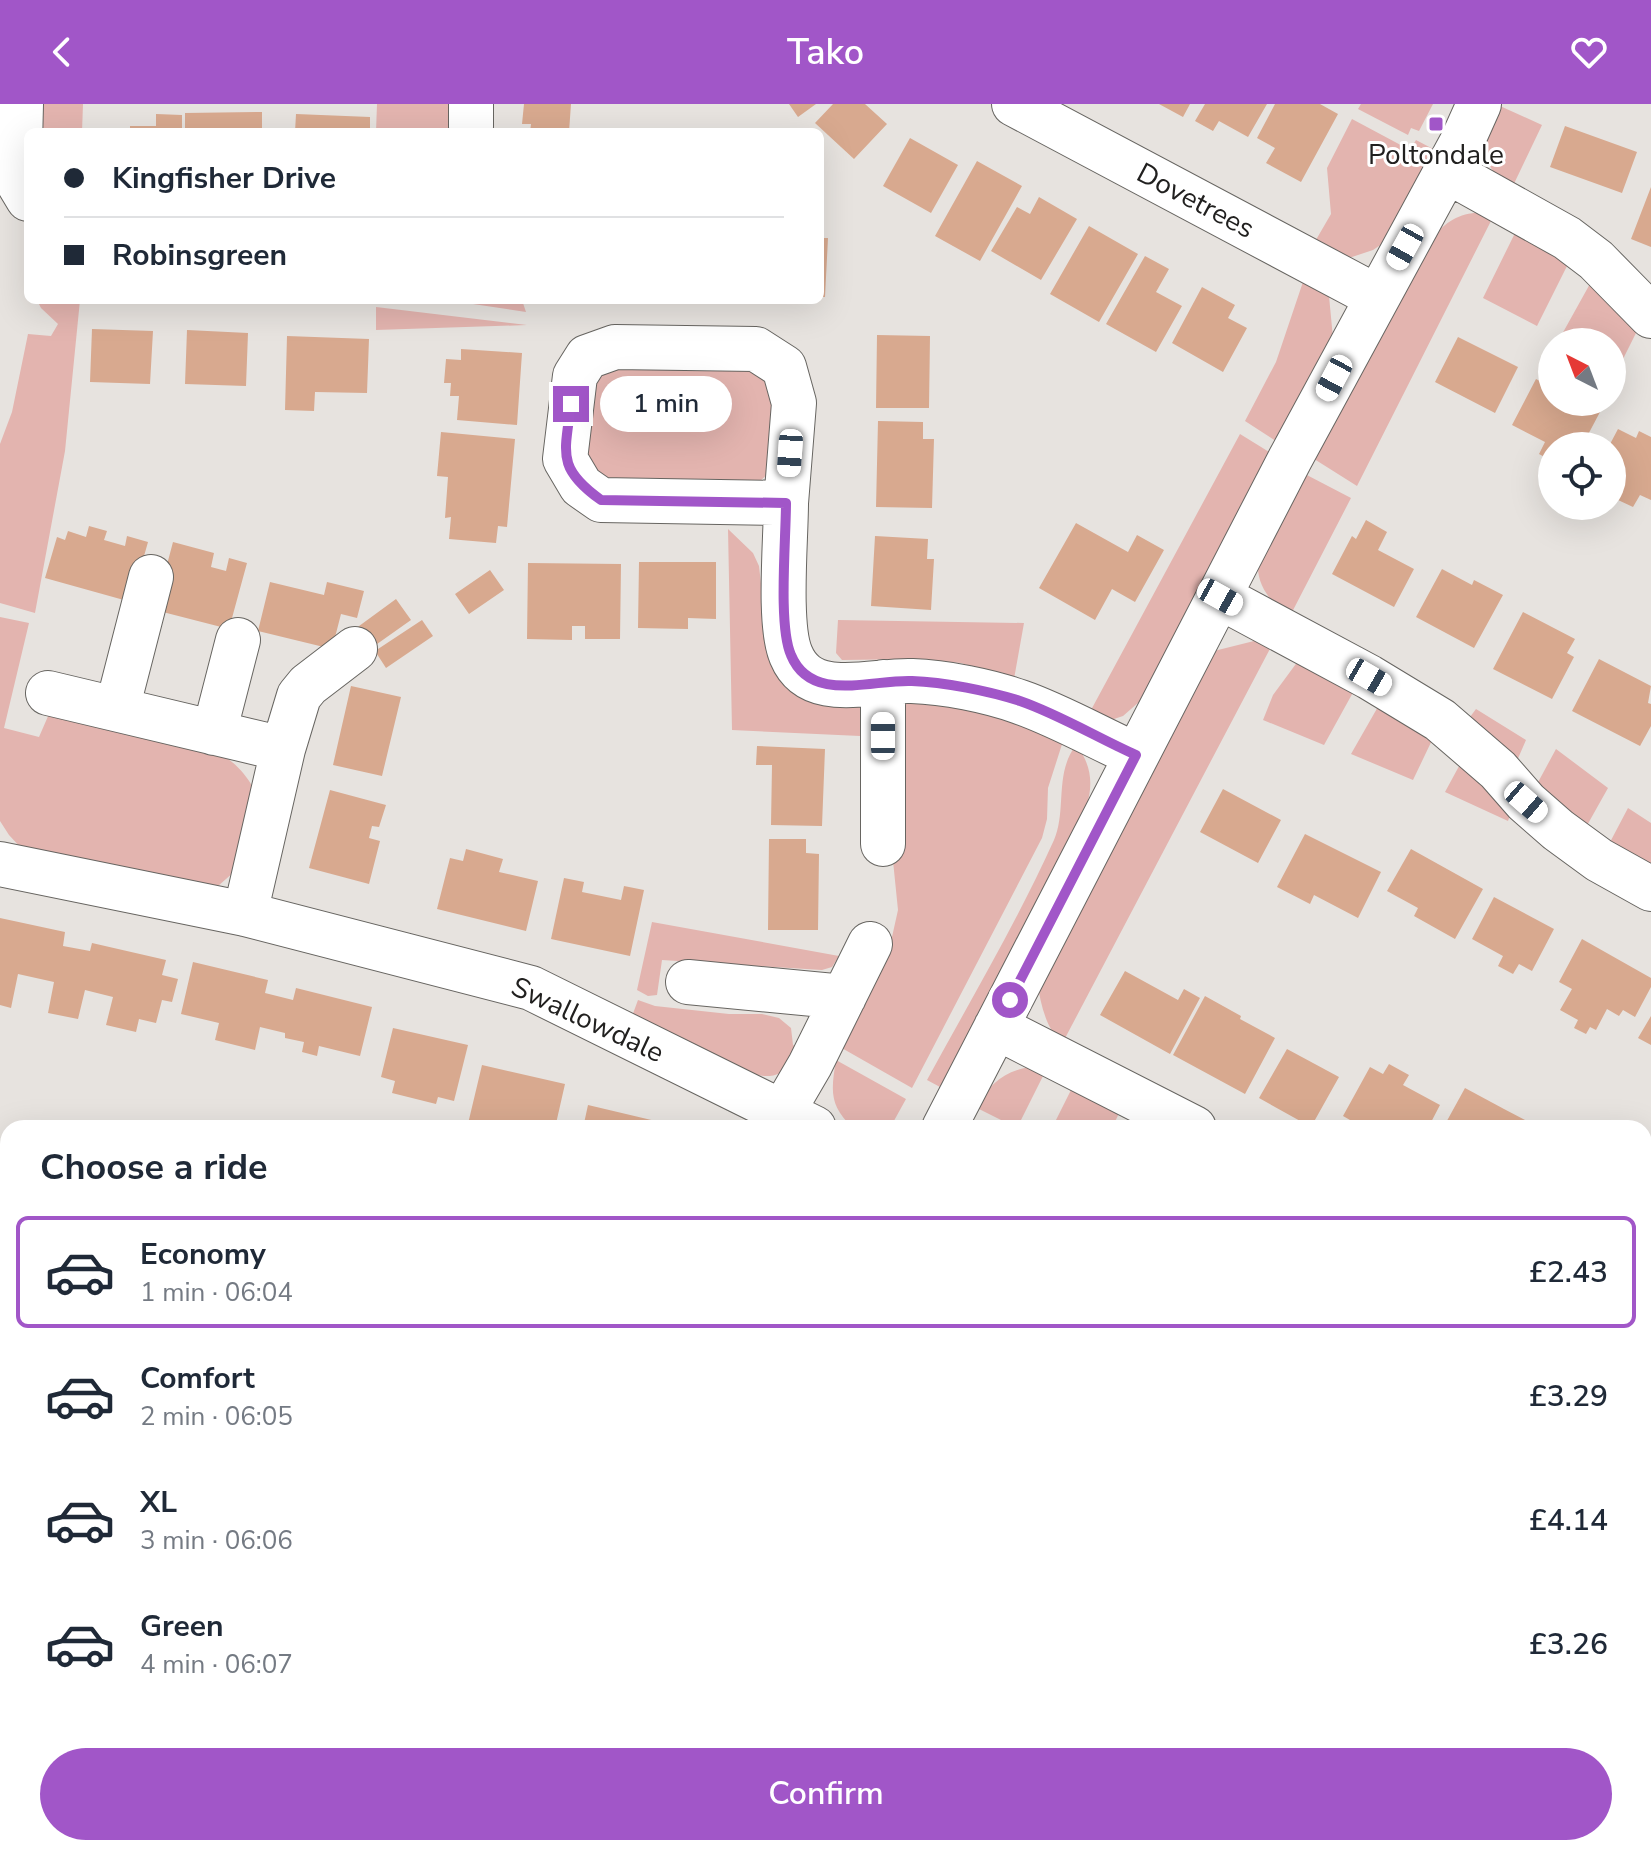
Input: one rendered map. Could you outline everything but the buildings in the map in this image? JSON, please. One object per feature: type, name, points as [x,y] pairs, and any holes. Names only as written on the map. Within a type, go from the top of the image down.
[{"type":"street","points":[[21,104],[19,184],[24,192]]},
{"type":"street","name":"Dovetrees","points":[[1014,104],[1377,297]]},
{"type":"street","points":[[948,1120],[1290,459],[1447,171],[1479,104]]},
{"type":"street","points":[[1447,171],[1567,238],[1596,260],[1651,316]]},
{"type":"street","points":[[786,503],[601,500],[581,486],[565,459],[575,376],[587,357],[615,347],[756,349],[784,367],[794,403],[786,503],[785,631],[791,656],[803,672],[821,683],[842,686],[913,681],[1022,702],[1136,755]]},
{"type":"street","points":[[117,709],[151,577]]},
{"type":"street","points":[[1220,597],[1369,677],[1440,720],[1488,761],[1526,802],[1558,830],[1599,860],[1651,889]]},
{"type":"street","points":[[214,733],[238,640]]},
{"type":"street","points":[[245,914],[283,749],[299,696],[308,685],[355,649]]},
{"type":"street","points":[[883,682],[883,844]]},
{"type":"street","points":[[48,693],[283,749]]},
{"type":"street","name":"Swallowdale","points":[[0,864],[245,914],[531,988],[796,1120]]},
{"type":"street","name":"Swallowdale","points":[[798,1120],[844,997],[870,944]]},
{"type":"street","points":[[688,982],[844,997]]},
{"type":"street","points":[[996,1027],[1178,1120]]},
{"type":"shaded area","points":[[43,104],[83,104],[82,128],[42,128]]},
{"type":"shaded area","points":[[377,104],[461,104],[448,128],[376,128]]},
{"type":"shaded area","points":[[1361,104],[1433,104],[1419,131],[1411,128],[1408,135],[1358,109]]},
{"type":"shaded area","points":[[1500,106],[1542,125],[1511,190],[1492,169],[1485,151]]},
{"type":"shaded area","points":[[1352,119],[1410,150],[1416,140],[1435,150],[1382,244],[1352,257],[1340,257],[1313,245],[1331,214],[1327,168]]},
{"type":"shaded area","points":[[1484,212],[1494,215],[1357,486],[1311,457],[1434,236],[1456,218]]},
{"type":"shaded area","points":[[1517,229],[1569,262],[1537,326],[1483,298]]},
{"type":"shaded area","points":[[1306,273],[1329,296],[1333,338],[1279,443],[1245,421],[1276,362]]},
{"type":"shaded area","points":[[1591,282],[1640,325],[1626,353],[1626,328],[1565,328]]},
{"type":"shaded area","points":[[39,304],[80,304],[65,451],[35,613],[0,603],[0,444],[12,412],[28,334],[51,336],[58,324]]},
{"type":"shaded area","points":[[473,304],[523,304],[526,312]]},
{"type":"shaded area","points":[[376,307],[527,325],[376,330]]},
{"type":"shaded area","points":[[742,366],[771,385],[778,399],[770,472],[760,481],[605,480],[586,455],[594,386],[603,374],[618,367]]},
{"type":"shaded area","points":[[1240,434],[1274,455],[1168,655],[1139,702],[1123,716],[1108,721],[1091,710]]},
{"type":"shaded area","points":[[1303,473],[1351,498],[1289,618],[1263,588],[1258,565]]},
{"type":"shaded area","points":[[728,529],[753,553],[759,566],[763,601],[863,704],[869,728],[860,736],[732,730]]},
{"type":"shaded area","points":[[0,617],[29,623],[4,728],[39,737],[49,714],[220,753],[243,773],[254,789],[234,872],[218,886],[22,849],[9,835],[0,821]]},
{"type":"shaded area","points":[[838,620],[1024,623],[1014,679],[961,663],[918,659],[842,660],[836,653]]},
{"type":"shaded area","points":[[1258,640],[1273,643],[1062,1044],[1042,1007],[1037,981],[1214,651]]},
{"type":"shaded area","points":[[1301,657],[1356,687],[1324,745],[1263,720],[1273,695]]},
{"type":"shaded area","points":[[917,693],[1064,738],[1048,788],[1047,819],[1042,838],[912,1088],[840,1047],[860,991],[892,937],[898,910],[892,851],[896,709]]},
{"type":"shaded area","points":[[1379,705],[1435,734],[1413,780],[1351,754]]},
{"type":"shaded area","points":[[1476,709],[1526,740],[1516,763],[1470,717]]},
{"type":"shaded area","points":[[1076,745],[1090,774],[1086,807],[950,1086],[940,1087],[927,1080],[1009,931],[1054,840],[1060,817],[1065,768]]},
{"type":"shaded area","points":[[1556,749],[1608,788],[1585,829],[1536,786]]},
{"type":"shaded area","points":[[1464,757],[1512,809],[1508,821],[1445,792]]},
{"type":"shaded area","points":[[1628,808],[1651,823],[1651,870],[1608,846]]},
{"type":"shaded area","points":[[652,922],[839,956],[832,967],[822,970],[662,960],[657,995],[648,996],[637,990]]},
{"type":"shaded area","points":[[638,1000],[655,1006],[779,1018],[791,1028],[793,1045],[799,1048],[783,1071],[775,1075],[745,1072],[704,1056],[631,1019]]},
{"type":"shaded area","points":[[836,1060],[906,1099],[894,1120],[845,1120],[836,1105],[833,1080]]},
{"type":"shaded area","points":[[1032,1067],[1046,1070],[1021,1120],[1001,1120],[975,1107],[999,1080]]},
{"type":"shaded area","points":[[1073,1086],[1122,1107],[1116,1120],[1056,1120]]},
{"type":"place","name":"Poltondale","points":[[1436,124]]},
{"type":"route","points":[[571,404],[565,459],[581,486],[601,500],[786,503],[785,631],[791,656],[803,672],[821,683],[842,686],[913,681],[996,695],[1022,702],[1136,755],[1010,1000]]}]
